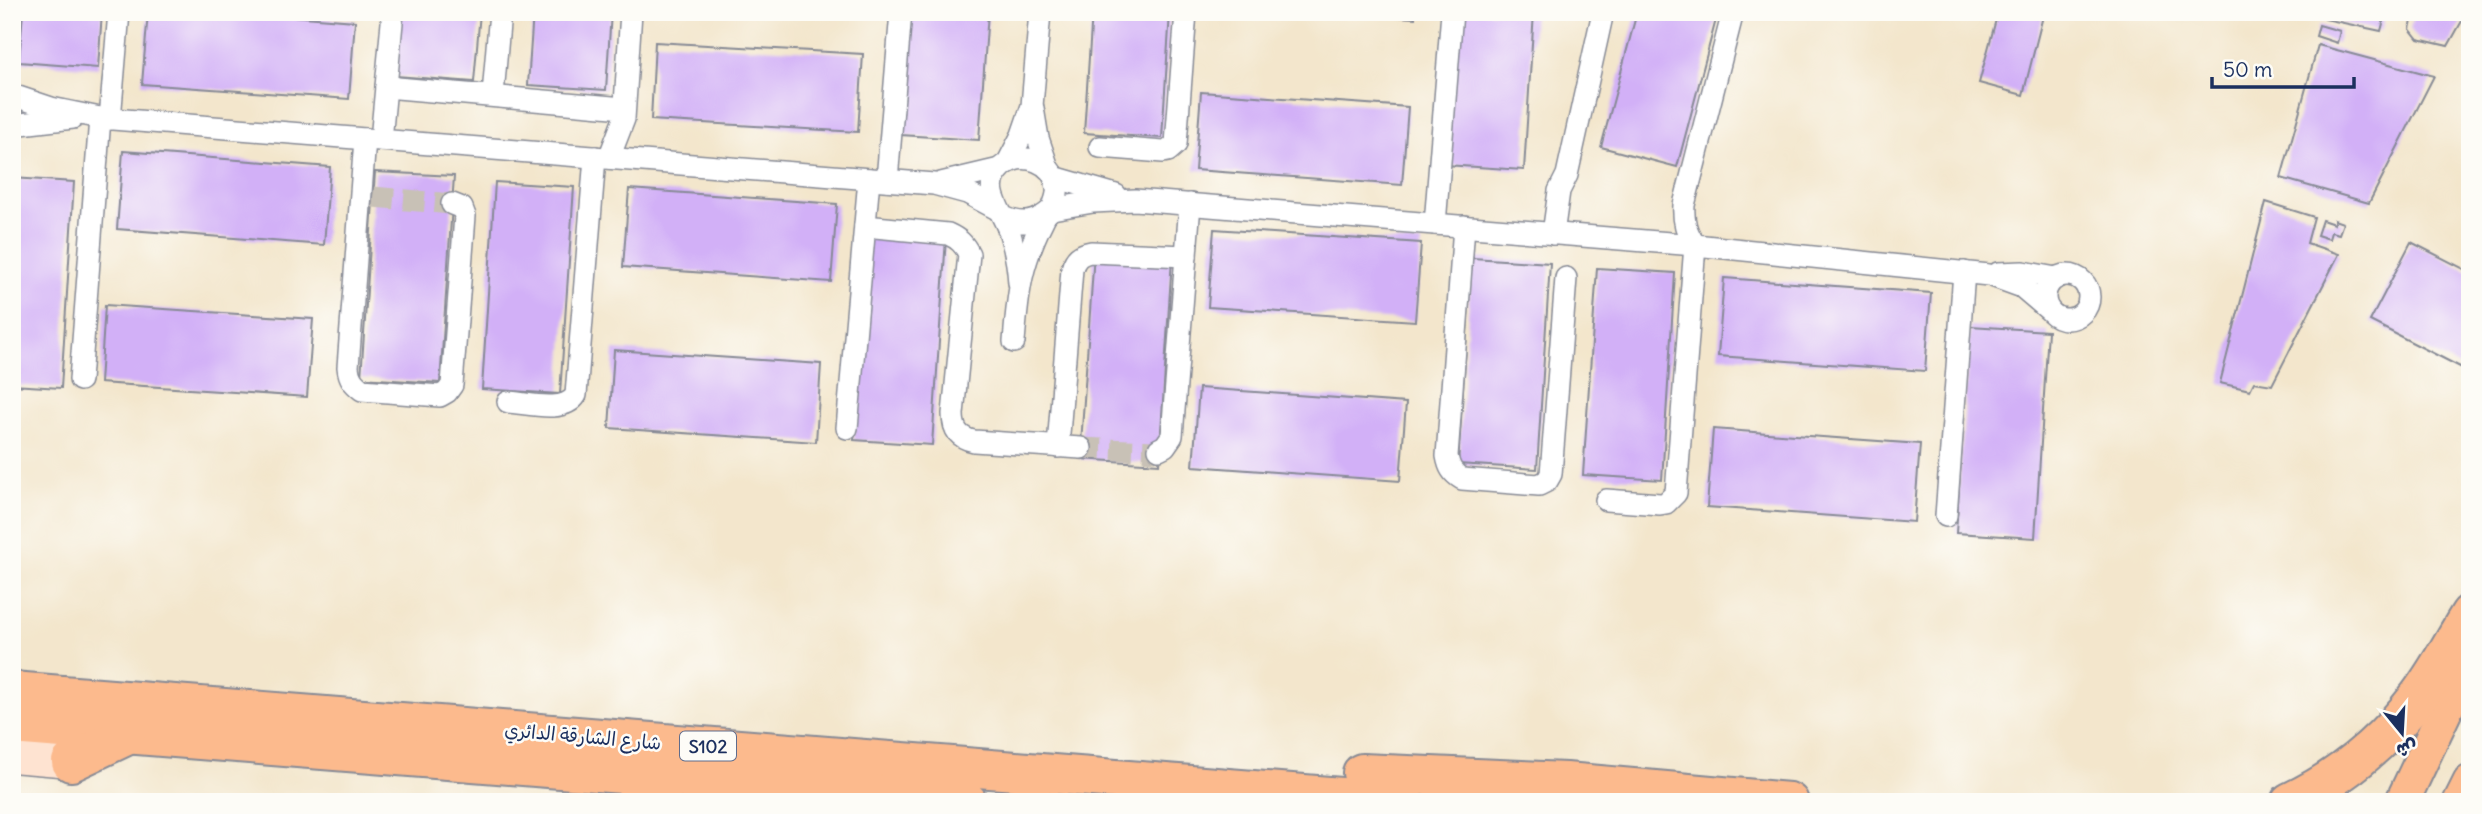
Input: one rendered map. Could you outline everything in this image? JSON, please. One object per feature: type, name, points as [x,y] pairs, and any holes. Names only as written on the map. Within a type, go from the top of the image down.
[{"type":"highway","points":[[2290,802],[2313,791],[2353,764],[2389,732],[2420,695],[2470,614]]},
{"type":"highway","name":"شارع الشارقة الدائري","points":[[12,691],[1404,802]]},
{"type":"highway","points":[[71,762],[130,734]]},
{"type":"highway","name":"شارع الشارقة الدائري","points":[[14,750],[130,734],[861,798],[968,802]]},
{"type":"highway","points":[[1064,774],[1164,770],[1327,771],[1566,782],[1789,802]]},
{"type":"main road","points":[[2402,802],[2470,658]]},
{"type":"main road","points":[[2460,802],[2470,782]]},
{"type":"street","points":[[80,380],[105,118],[119,12]]},
{"type":"street","points":[[393,12],[386,87],[373,139],[354,288],[348,367],[349,376],[362,390],[432,396],[447,392],[452,385],[465,216],[462,208],[452,204]]},
{"type":"street","points":[[493,95],[500,12]]},
{"type":"street","points":[[508,401],[560,405],[572,401],[576,395],[602,157],[620,132],[631,12]]},
{"type":"street","points":[[847,428],[864,226],[878,179],[901,12]]},
{"type":"street","points":[[1019,283],[1014,249],[992,188],[1022,135],[1032,106],[1040,12]]},
{"type":"street","points":[[1100,147],[1163,152],[1176,144],[1186,12]]},
{"type":"street","points":[[1435,224],[1452,12]]},
{"type":"street","points":[[1560,234],[1570,193],[1567,175],[1603,12]]},
{"type":"street","points":[[1606,500],[1660,504],[1667,503],[1676,494],[1695,245],[1687,233],[1684,205],[1734,12]]},
{"type":"street","points":[[386,87],[624,108]]},
{"type":"street","points":[[12,96],[105,118],[934,184],[967,193],[1014,222],[1025,223],[1035,221],[1048,212],[1093,202],[1135,200],[1695,245],[1989,275],[2023,272],[2056,278],[2072,275],[2079,278],[2088,289],[2088,304],[2080,315],[2060,318],[2022,287],[1989,275]]},
{"type":"street","points":[[1014,342],[1019,283],[1029,248],[1057,188],[1038,138],[1032,106]]},
{"type":"street","points":[[12,125],[105,118]]},
{"type":"street","points":[[934,184],[1004,166],[1018,159],[1029,159],[1040,162],[1051,173],[1135,200]]},
{"type":"street","points":[[1159,449],[1165,446],[1172,436],[1190,204]]},
{"type":"street","points":[[864,226],[948,234],[957,238],[969,254],[953,424],[957,433],[965,439],[1081,448]]},
{"type":"street","points":[[1464,226],[1447,456],[1454,474],[1462,479],[1539,485],[1551,474],[1566,278]]},
{"type":"street","points":[[1058,447],[1072,269],[1075,260],[1082,254],[1091,252],[1186,256]]},
{"type":"street","points":[[1946,516],[1964,272]]},
{"type":"street","points":[[2049,310],[2045,292],[2056,278]]},
{"type":"street","points":[[14,750],[71,762]]},
{"type":"building","points":[[23,12],[102,12],[98,68],[19,62]]},
{"type":"building","points":[[148,12],[238,12],[355,21],[349,99],[142,84]]},
{"type":"building","points":[[401,12],[480,12],[474,82],[396,76]]},
{"type":"building","points":[[533,12],[611,12],[606,90],[528,85]]},
{"type":"building","points":[[909,12],[988,12],[979,140],[901,135]]},
{"type":"building","points":[[1092,12],[1170,12],[1162,138],[1084,133]]},
{"type":"building","points":[[1415,12],[1415,18],[1347,14]]},
{"type":"building","points":[[1455,12],[1534,12],[1524,170],[1445,165]]},
{"type":"building","points":[[1637,12],[1718,12],[1677,167],[1601,147]]},
{"type":"building","points":[[1998,12],[2044,12],[2023,95],[1979,83]]},
{"type":"building","points":[[2327,12],[2386,12],[2381,31],[2325,19]]},
{"type":"building","points":[[2414,12],[2467,12],[2448,46],[2418,39],[2410,29]]},
{"type":"building","points":[[2319,25],[2340,31],[2337,43],[2316,36]]},
{"type":"building","points":[[655,42],[863,54],[858,132],[651,120]]},
{"type":"building","points":[[2318,45],[2434,76],[2369,203],[2281,178]]},
{"type":"building","points":[[1201,92],[1408,107],[1402,185],[1195,170]]},
{"type":"building","points":[[123,151],[330,167],[324,245],[117,229]]},
{"type":"building","points":[[375,172],[454,176],[440,383],[361,378]]},
{"type":"building","points":[[12,178],[74,182],[61,388],[12,385]]},
{"type":"building","points":[[495,182],[574,187],[560,394],[482,389]]},
{"type":"building","points":[[629,189],[837,204],[831,282],[623,267]]},
{"type":"building","points":[[2266,202],[2314,217],[2307,243],[2339,254],[2272,385],[2254,382],[2250,390],[2220,383]]},
{"type":"building","points":[[2322,220],[2334,224],[2334,220],[2343,223],[2339,234],[2331,232],[2329,239],[2317,235]]},
{"type":"building","points":[[1214,229],[1421,243],[1415,321],[1208,307]]},
{"type":"building","points":[[868,233],[946,238],[932,445],[854,440]]},
{"type":"building","points":[[2411,242],[2470,272],[2470,372],[2370,321]]},
{"type":"building","points":[[1094,253],[1172,258],[1159,464],[1080,459]]},
{"type":"building","points":[[1472,258],[1550,263],[1537,469],[1458,464]]},
{"type":"building","points":[[1597,268],[1675,273],[1662,480],[1583,475]]},
{"type":"building","points":[[1724,278],[1931,293],[1925,371],[1718,356]]},
{"type":"building","points":[[105,305],[313,319],[307,397],[100,383]]},
{"type":"building","points":[[1970,326],[2048,331],[2035,538],[1956,533]]},
{"type":"building","points":[[614,350],[821,364],[816,442],[609,428]]},
{"type":"building","points":[[1199,388],[1406,403],[1400,481],[1193,466]]},
{"type":"building","points":[[1713,429],[1920,444],[1914,522],[1707,507]]},
{"type":"tunnel","points":[[373,197],[452,204]]},
{"type":"tunnel","points":[[1081,448],[1159,449]]}]
